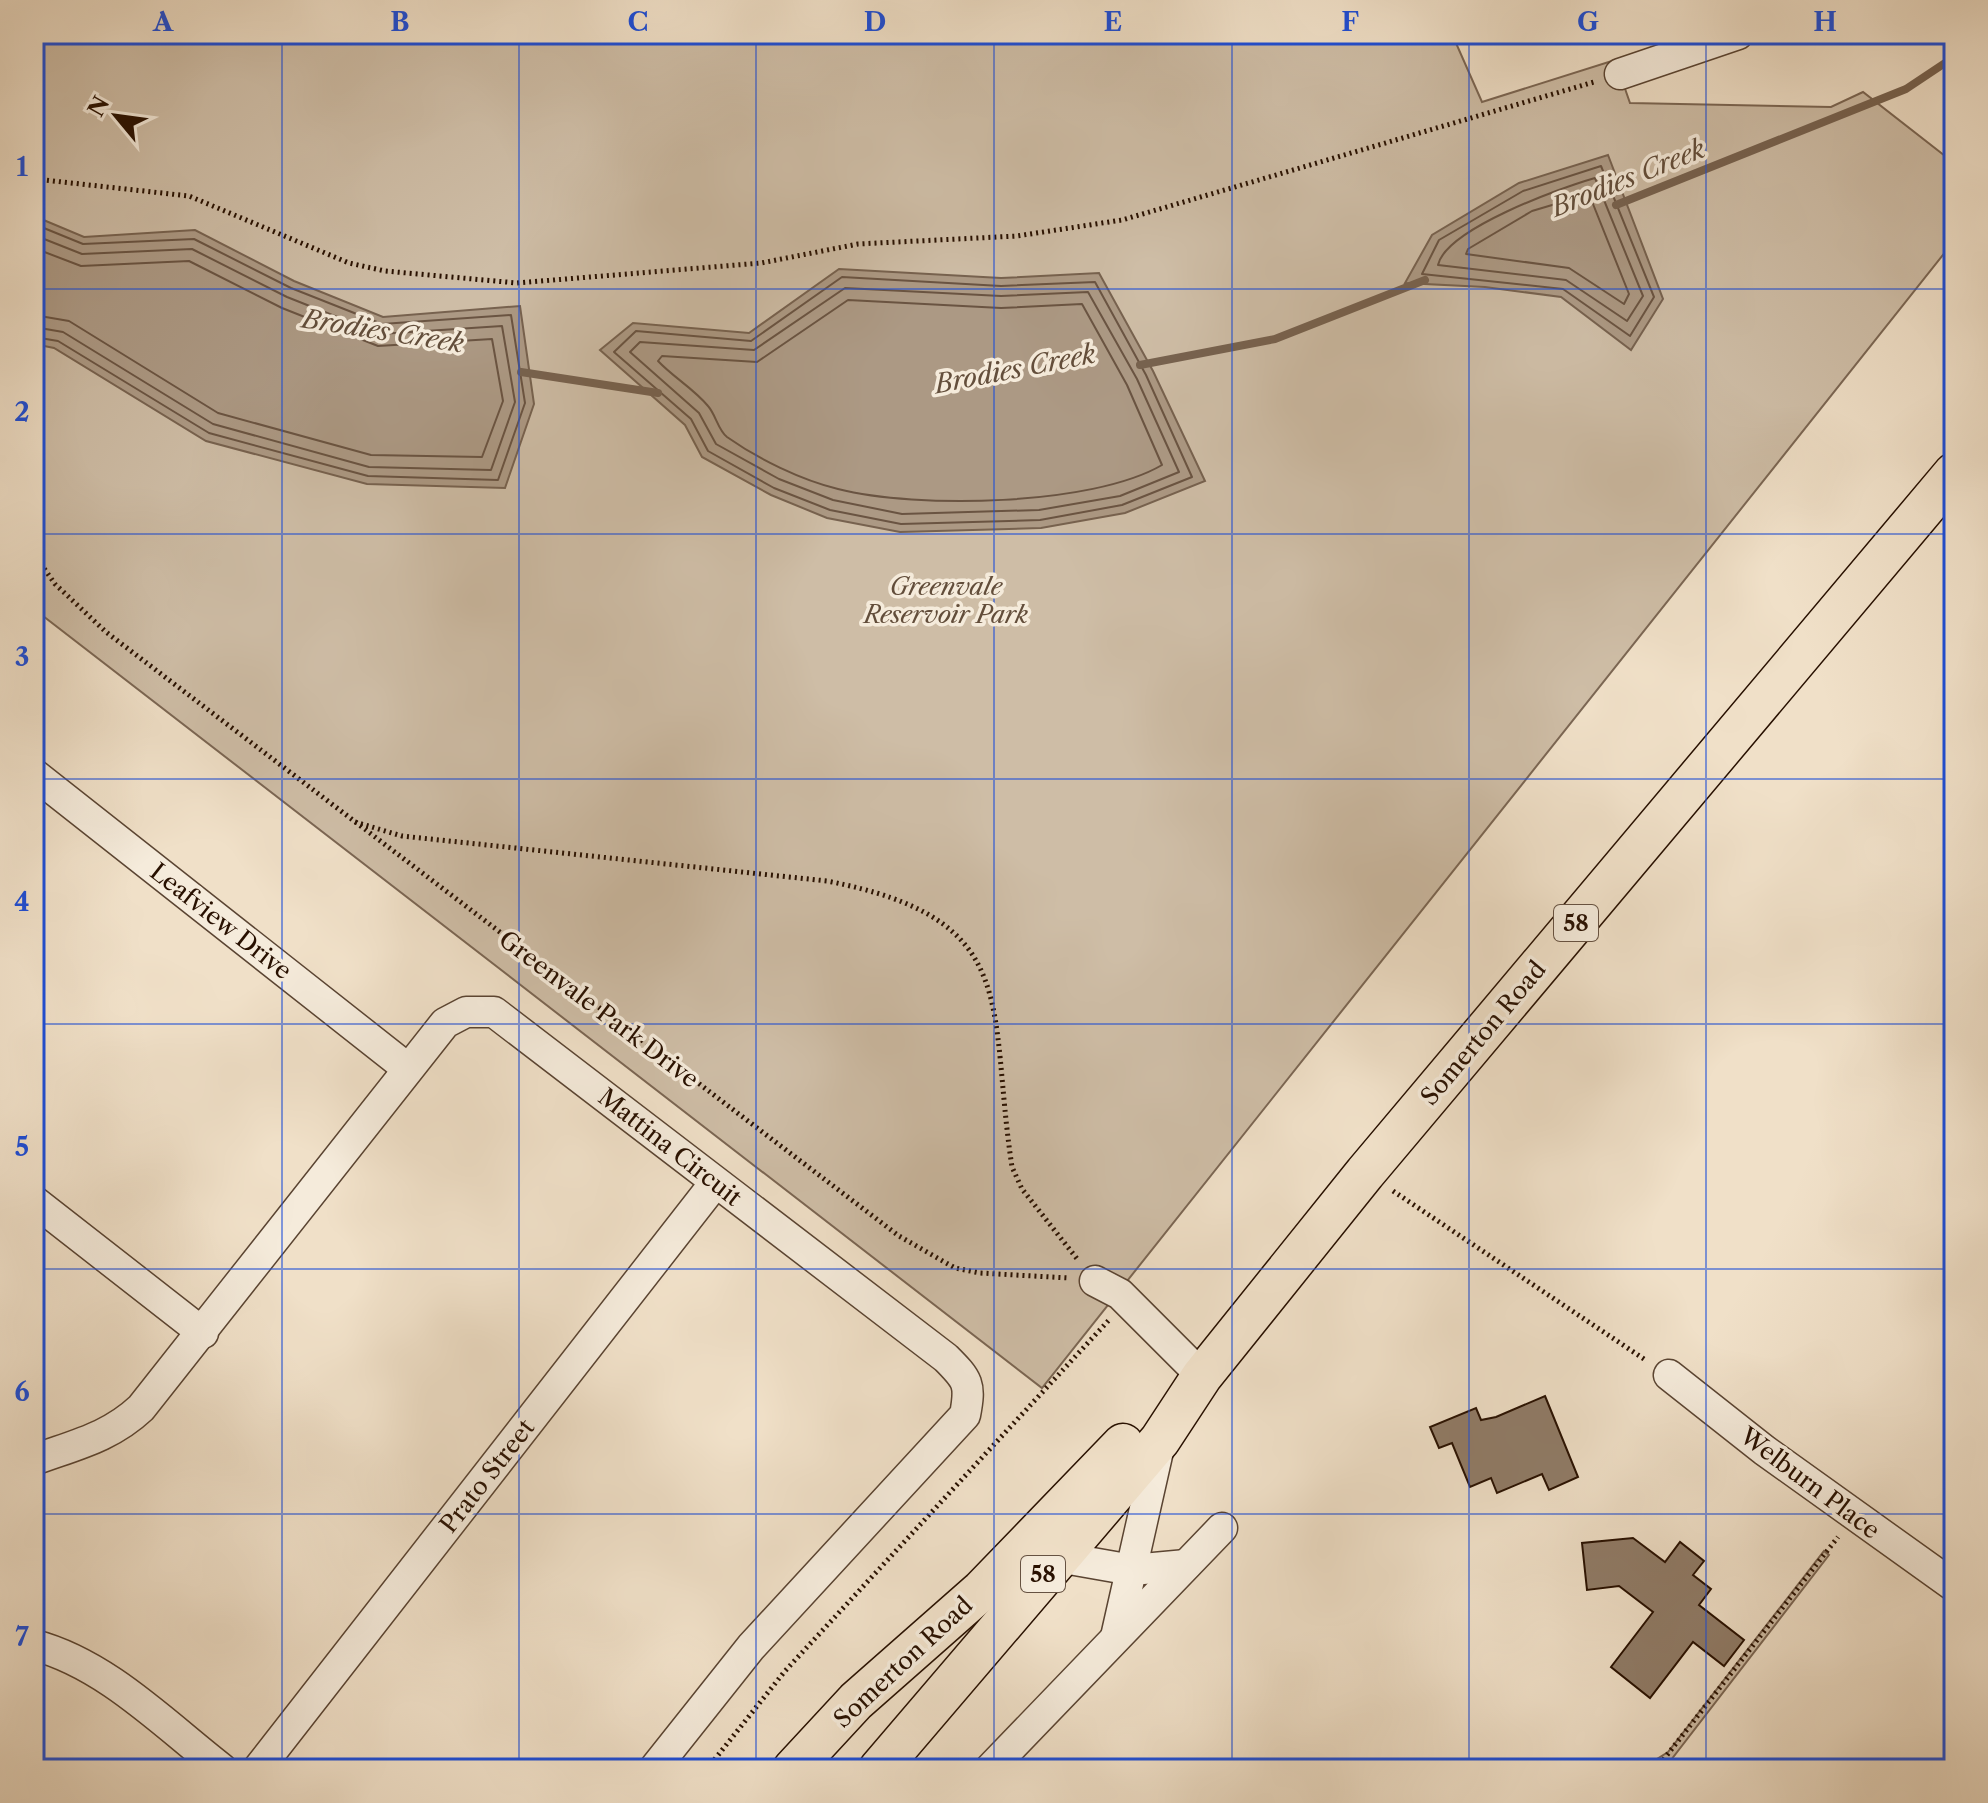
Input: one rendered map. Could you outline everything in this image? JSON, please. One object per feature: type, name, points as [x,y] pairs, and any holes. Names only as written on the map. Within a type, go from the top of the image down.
[{"type":"main road","name":"Somerton Road","points":[[879,1769],[1160,1440],[1202,1376],[1365,1173],[1954,473]]},
{"type":"main road","name":"Somerton Road","points":[[793,1769],[856,1701],[982,1590],[1142,1424],[1202,1376]]},
{"type":"street","points":[[1620,74],[1738,34]]},
{"type":"street","name":"Leafview Drive","points":[[34,774],[407,1068]]},
{"type":"street","name":"Mattina Circuit","points":[[34,1460],[96,1440],[120,1428],[141,1408],[445,1023],[466,1012],[494,1012],[946,1358],[966,1378],[969,1394],[965,1415],[751,1647],[654,1769]]},
{"type":"street","name":"Prato Street","points":[[258,1769],[715,1183]]},
{"type":"street","points":[[34,1201],[203,1333]]},
{"type":"street","points":[[1095,1281],[1127,1301],[1202,1376]]},
{"type":"street","name":"Welburn Place","points":[[1669,1375],[1855,1516],[1954,1586]]},
{"type":"street","name":"Somerton Road","points":[[1116,1638],[1160,1440]]},
{"type":"street","points":[[990,1769],[1222,1528]]},
{"type":"street","points":[[1058,1557],[1132,1570],[1186,1565]]},
{"type":"street","name":"Somerton Road","points":[[982,1590],[1058,1557]]},
{"type":"street","points":[[34,1645],[69,1656],[102,1676],[222,1769]]},
{"type":"path","points":[[35,179],[189,196],[349,263],[385,271],[517,283],[761,263],[858,244],[1017,236],[1122,220],[1620,74]]},
{"type":"path","name":"Greenvale Park Drive","points":[[34,554],[55,584],[106,632],[806,1168],[924,1253],[955,1268],[980,1273],[1025,1273],[1095,1281]]},
{"type":"path","points":[[351,820],[402,836],[827,881],[905,901],[946,924],[978,958],[985,973],[993,1005],[1012,1167],[1036,1209],[1095,1281]]},
{"type":"path","points":[[1365,1173],[1669,1375]]},
{"type":"path","points":[[707,1769],[785,1671],[1127,1301]]},
{"type":"path","points":[[1656,1769],[1855,1516]]},
{"type":"green space","name":"Greenvale Reservoir Park","points":[[34,34],[1452,34],[1482,102],[1615,60],[1630,103],[1831,107],[1863,92],[1954,163],[1954,241],[1042,1388],[34,609]]},
{"type":"green space","points":[[1824,1551],[1829,1555],[1664,1769],[1641,1769],[1668,1752]]},
{"type":"water","points":[[1608,155],[1663,299],[1631,350],[1561,297],[1485,287],[1405,283],[1432,235],[1519,183]]},
{"type":"water","points":[[34,216],[84,237],[195,230],[294,281],[383,317],[520,306],[534,404],[505,488],[367,484],[206,441],[54,348],[34,344]]},
{"type":"water","points":[[839,269],[1001,278],[1099,273],[1153,371],[1205,481],[1125,513],[1041,528],[900,532],[827,518],[771,495],[702,457],[685,425],[600,350],[633,323],[749,333]]},
{"type":"building","points":[[1545,1396],[1578,1477],[1549,1490],[1542,1474],[1497,1493],[1491,1478],[1470,1487],[1452,1443],[1439,1448],[1430,1427],[1476,1408],[1481,1420],[1496,1417]]},
{"type":"building","points":[[1633,1538],[1665,1562],[1680,1542],[1704,1561],[1693,1575],[1711,1589],[1699,1605],[1744,1640],[1724,1666],[1693,1642],[1650,1698],[1611,1667],[1653,1612],[1619,1586],[1587,1590],[1582,1543]]},
{"type":"waterway","name":"Brodies Creek","points":[[1616,205],[1906,89],[1954,57]]},
{"type":"waterway","name":"Brodies Creek","points":[[1140,365],[1275,339],[1425,280]]},
{"type":"waterway","name":"Brodies Creek","points":[[521,372],[658,393]]}]
